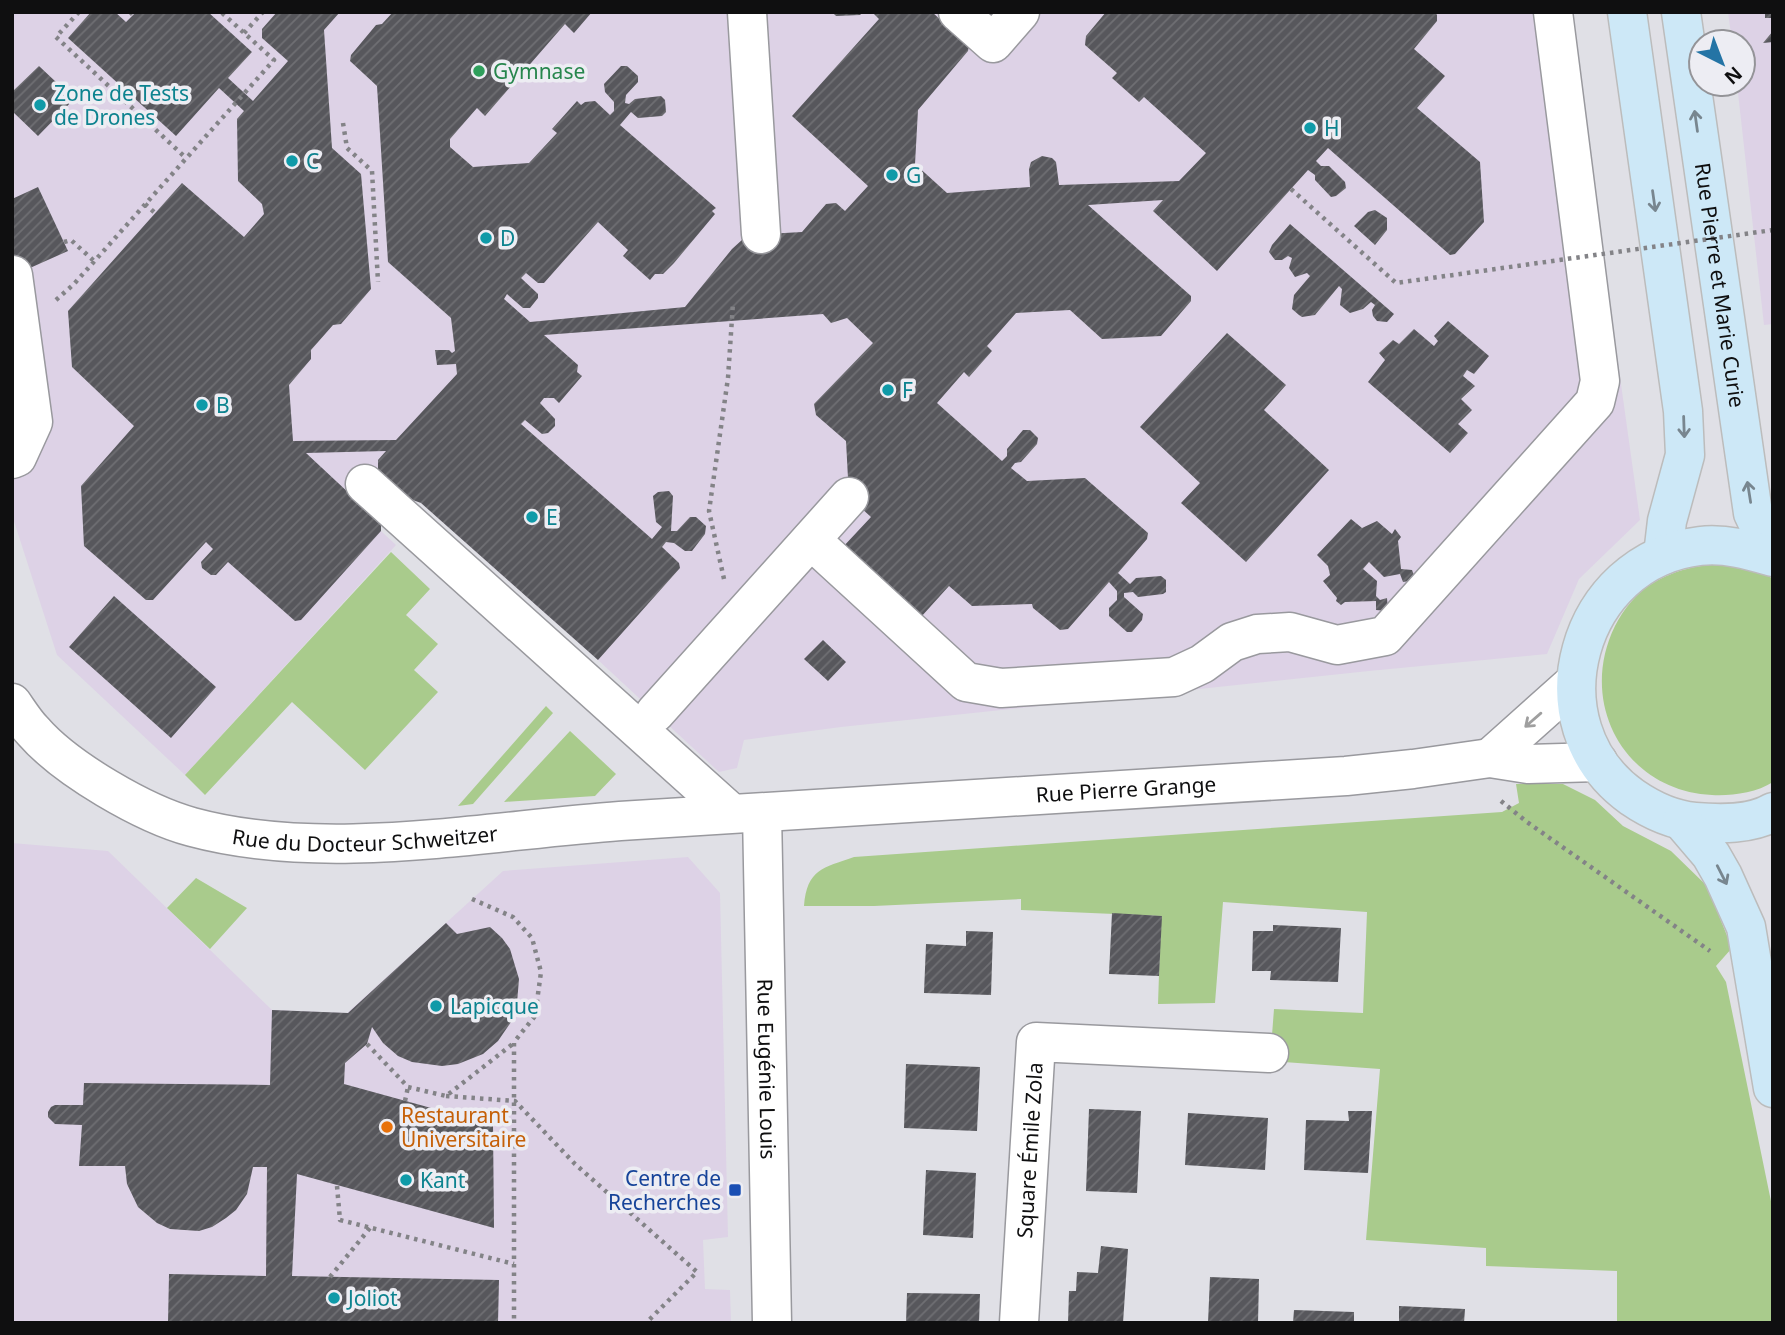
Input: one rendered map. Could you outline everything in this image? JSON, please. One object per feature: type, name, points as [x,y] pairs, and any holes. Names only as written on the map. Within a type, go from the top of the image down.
[{"type":"main road","points":[[1627,12],[1683,411],[1685,455],[1667,521],[1663,555]]},
{"type":"main road","name":"Rue Pierre et Marie Curie","points":[[1681,12],[1753,513],[1773,556]]},
{"type":"main road","points":[[1773,556],[1738,547],[1700,546],[1663,555],[1628,576],[1601,606],[1582,642],[1576,681],[1576,702],[1581,723],[1598,762],[1621,788],[1649,808],[1682,821],[1726,824],[1773,812]]},
{"type":"main road","points":[[1682,821],[1711,855],[1746,927],[1773,1088]]},
{"type":"street","points":[[747,12],[761,234]]},
{"type":"street","points":[[958,12],[993,43],[1020,12]]},
{"type":"street","points":[[811,540],[966,682],[1001,688],[1174,677],[1202,664],[1232,642],[1257,634],[1290,632],[1337,645],[1385,636],[1595,402],[1600,381],[1553,12]]},
{"type":"street","points":[[12,459],[18,457],[33,422],[13,275]]},
{"type":"street","points":[[365,484],[746,813]]},
{"type":"street","points":[[655,713],[849,497]]},
{"type":"street","points":[[1490,758],[1576,681]]},
{"type":"street","name":"Rue du Docteur Schweitzer","points":[[12,704],[33,732],[71,764],[139,806],[191,827],[269,842],[376,842],[746,813]]},
{"type":"street","name":"Rue Pierre Grange","points":[[746,813],[1346,776],[1490,758],[1528,764],[1598,762]]},
{"type":"street","name":"Rue Eugénie Louis","points":[[746,813],[772,1323]]},
{"type":"street","name":"Square Émile Zola","points":[[1019,1323],[1036,1042],[1269,1053]]},
{"type":"path","points":[[79,12],[56,37],[186,158]]},
{"type":"path","points":[[22,330],[74,284],[274,60],[221,12]]},
{"type":"path","points":[[244,33],[263,12]]},
{"type":"path","points":[[65,91],[121,97]]},
{"type":"path","points":[[343,124],[347,148],[372,171],[379,282]]},
{"type":"path","points":[[1291,189],[1396,283],[1773,230]]},
{"type":"path","points":[[145,204],[155,213]]},
{"type":"path","points":[[64,242],[71,240],[94,261]]},
{"type":"path","points":[[733,303],[727,378],[709,511],[735,624]]},
{"type":"path","points":[[1490,758],[1500,801],[1716,956]]},
{"type":"path","points":[[446,1096],[514,1042],[535,1016],[541,972],[532,938],[513,917],[472,899]]},
{"type":"path","points":[[514,1042],[514,1323]]},
{"type":"path","points":[[367,1044],[408,1087],[446,1096],[514,1101],[575,1164],[697,1272],[646,1323]]},
{"type":"path","points":[[405,1101],[408,1087]]},
{"type":"path","points":[[337,1186],[340,1220],[514,1264]]},
{"type":"path","points":[[330,1277],[370,1228]]},
{"type":"shaded area","points":[[12,12],[1569,12],[1640,520],[1579,579],[1547,654],[841,727],[744,740],[737,768],[719,772],[421,503],[410,499],[381,523],[381,531],[396,545],[185,775],[57,655],[12,515]]},
{"type":"shaded area","points":[[1728,12],[1773,12],[1773,324],[1764,325],[1739,98],[1757,98],[1757,28],[1730,28]]},
{"type":"shaded area","points":[[12,843],[108,851],[272,1010],[347,1013],[503,871],[688,857],[720,893],[728,1237],[703,1240],[705,1289],[730,1290],[731,1323],[12,1323]]},
{"type":"green space","points":[[391,552],[430,589],[406,615],[438,644],[414,670],[438,692],[365,770],[292,702],[205,795],[185,775]]},
{"type":"green space","points":[[1723,563],[1761,571],[1773,579],[1773,782],[1743,793],[1712,795],[1681,790],[1655,778],[1633,760],[1617,738],[1606,712],[1602,684],[1605,655],[1615,626],[1636,596],[1670,574]]},
{"type":"green space","points":[[546,706],[553,713],[473,804],[458,806]]},
{"type":"green space","points":[[570,731],[616,774],[595,796],[504,802]]},
{"type":"green space","points":[[1516,784],[1563,784],[1595,800],[1623,826],[1671,851],[1707,886],[1732,948],[1716,966],[1726,982],[1773,1211],[1773,1323],[1617,1323],[1617,1271],[1486,1266],[1486,1248],[1366,1240],[1380,1069],[1270,1061],[1274,1009],[1363,1013],[1367,912],[1223,902],[1215,1003],[1158,1004],[1161,916],[1021,910],[1021,899],[874,906],[804,906],[813,877],[825,868],[854,857],[1502,812],[1519,803]]},
{"type":"green space","points":[[196,878],[247,908],[210,949],[167,908]]},
{"type":"building","points":[[91,12],[115,12],[126,22],[136,12],[208,12],[252,52],[228,78],[253,101],[288,61],[262,38],[262,29],[277,12],[340,12],[324,30],[332,148],[361,174],[371,289],[341,324],[333,325],[311,350],[311,359],[289,385],[293,441],[396,440],[457,374],[456,364],[437,365],[435,350],[449,350],[452,353],[455,351],[451,318],[388,262],[377,86],[350,61],[351,55],[376,25],[382,24],[393,12],[592,12],[574,33],[565,24],[485,116],[477,108],[450,139],[450,147],[473,167],[529,163],[557,133],[552,129],[577,101],[581,105],[595,101],[610,115],[614,111],[614,102],[605,92],[604,84],[621,66],[627,66],[638,76],[638,82],[626,95],[625,103],[661,96],[665,100],[666,112],[662,116],[638,118],[631,112],[620,125],[716,208],[712,211],[715,214],[674,263],[663,274],[655,274],[650,280],[623,256],[628,250],[598,222],[544,283],[538,283],[526,273],[521,278],[538,294],[530,308],[523,308],[507,294],[504,299],[530,322],[685,307],[732,249],[743,239],[747,239],[747,235],[802,232],[826,204],[836,203],[845,211],[868,186],[792,116],[879,19],[872,12],[932,12],[969,46],[968,51],[918,110],[915,164],[947,193],[1030,187],[1031,162],[1042,156],[1052,158],[1056,162],[1059,185],[1179,181],[1206,153],[1144,97],[1139,102],[1112,78],[1117,73],[1085,45],[1086,36],[1106,12],[1435,12],[1437,21],[1414,49],[1445,76],[1417,108],[1480,162],[1484,222],[1455,254],[1450,255],[1328,148],[1316,161],[1321,166],[1329,166],[1345,182],[1346,188],[1331,197],[1308,170],[1217,271],[1153,211],[1163,200],[1088,205],[1191,296],[1191,301],[1161,336],[1102,339],[1070,310],[1016,313],[987,346],[992,351],[969,377],[964,372],[937,403],[1002,461],[1007,456],[1007,449],[1023,430],[1030,430],[1038,438],[1037,444],[1021,462],[1015,463],[1011,468],[1027,481],[1085,478],[1148,533],[1147,539],[1118,573],[1130,584],[1136,578],[1161,576],[1166,580],[1166,592],[1138,597],[1133,592],[1124,593],[1124,597],[1143,614],[1142,620],[1132,632],[1127,632],[1109,616],[1109,608],[1117,600],[1117,591],[1109,582],[1068,629],[1060,630],[1033,608],[1032,604],[972,606],[949,586],[921,617],[842,548],[871,517],[849,497],[846,441],[816,415],[814,404],[873,343],[847,318],[831,323],[823,314],[544,335],[578,365],[577,372],[582,376],[559,403],[554,398],[544,398],[540,403],[555,419],[555,426],[548,433],[542,434],[525,420],[521,424],[652,539],[662,527],[656,522],[653,496],[658,492],[669,491],[673,496],[671,531],[677,531],[690,517],[696,517],[706,526],[705,534],[692,551],[685,551],[674,543],[666,542],[662,547],[679,563],[680,568],[598,660],[421,503],[410,499],[378,471],[378,460],[386,451],[306,453],[381,523],[381,531],[301,620],[295,621],[228,562],[216,575],[211,575],[202,568],[201,562],[213,549],[206,542],[153,600],[146,600],[84,546],[81,486],[134,426],[72,367],[68,311],[182,183],[244,237],[264,214],[262,204],[238,181],[237,119],[244,111],[219,88],[176,136],[68,38]]},
{"type":"building","points":[[832,12],[863,12],[860,15],[836,16]]},
{"type":"building","points":[[1765,12],[1773,12],[1773,18],[1765,18]]},
{"type":"building","points":[[1773,31],[1773,42],[1763,43]]},
{"type":"building","name":"Zone de Tests de Drones","points":[[39,66],[74,99],[38,136],[12,111],[12,92]]},
{"type":"building","points":[[38,187],[68,251],[12,276],[12,199]]},
{"type":"building","points":[[1375,210],[1387,218],[1387,230],[1375,245],[1354,226],[1368,212]]},
{"type":"building","points":[[1290,224],[1394,314],[1387,322],[1377,321],[1373,316],[1375,305],[1371,302],[1363,309],[1350,313],[1340,305],[1342,289],[1339,286],[1315,315],[1302,317],[1292,309],[1294,295],[1310,276],[1307,273],[1295,277],[1289,268],[1292,258],[1288,256],[1275,260],[1269,252]]},
{"type":"building","points":[[1448,321],[1489,356],[1474,374],[1467,370],[1463,376],[1475,386],[1461,399],[1472,410],[1458,424],[1468,433],[1450,453],[1368,382],[1385,360],[1379,353],[1393,340],[1399,344],[1414,329],[1434,346],[1438,341],[1434,336]]},
{"type":"building","points":[[1227,333],[1286,385],[1264,410],[1329,470],[1246,562],[1181,503],[1200,483],[1140,427]]},
{"type":"building","points":[[1351,519],[1362,528],[1377,521],[1392,534],[1395,529],[1401,537],[1398,541],[1401,569],[1412,570],[1416,580],[1403,582],[1400,574],[1384,577],[1369,562],[1363,569],[1377,581],[1376,596],[1380,600],[1387,598],[1388,611],[1376,610],[1376,601],[1345,602],[1341,605],[1323,581],[1330,575],[1328,566],[1317,555]]},
{"type":"building","points":[[114,596],[216,687],[171,738],[69,647]]},
{"type":"building","points":[[823,640],[846,662],[828,681],[804,659]]},
{"type":"building","points":[[1112,913],[1162,916],[1159,976],[1109,974]]},
{"type":"building","points":[[446,923],[457,934],[490,927],[510,949],[519,979],[517,1003],[511,1022],[498,1041],[483,1054],[458,1064],[442,1066],[412,1062],[398,1056],[383,1043],[372,1027],[367,1044],[345,1063],[344,1084],[493,1125],[494,1228],[297,1174],[292,1276],[499,1280],[498,1323],[168,1323],[169,1274],[266,1276],[267,1167],[253,1167],[247,1194],[236,1210],[212,1227],[199,1231],[170,1229],[157,1223],[138,1207],[127,1184],[125,1166],[79,1166],[82,1125],[55,1124],[48,1117],[51,1107],[83,1105],[84,1083],[270,1085],[272,1010],[348,1013]]},
{"type":"building","points":[[1273,925],[1341,928],[1338,982],[1270,980],[1271,971],[1252,971],[1253,931],[1273,931]]},
{"type":"building","points":[[966,931],[993,932],[991,995],[924,993],[926,944],[966,946]]},
{"type":"building","points":[[906,1064],[980,1067],[977,1131],[904,1128]]},
{"type":"building","points":[[1089,1109],[1141,1111],[1137,1193],[1086,1191]]},
{"type":"building","points":[[1348,1111],[1372,1111],[1368,1173],[1304,1170],[1306,1120],[1349,1121]]},
{"type":"building","points":[[1188,1113],[1268,1118],[1265,1170],[1185,1165]]},
{"type":"building","points":[[926,1170],[976,1173],[973,1238],[923,1235]]},
{"type":"building","points":[[1101,1246],[1128,1249],[1123,1323],[1068,1323],[1069,1291],[1076,1291],[1077,1272],[1098,1273]]},
{"type":"building","points":[[1210,1277],[1259,1279],[1258,1323],[1208,1323]]},
{"type":"building","points":[[907,1293],[980,1294],[979,1323],[906,1323]]},
{"type":"building","points":[[1399,1306],[1465,1309],[1464,1323],[1399,1323]]},
{"type":"building","points":[[1294,1310],[1354,1312],[1354,1323],[1293,1323]]},
{"type":"place","name":"Gymnase","points":[[479,71]]},
{"type":"place","name":"Zone de Tests de Drones","points":[[40,105]]},
{"type":"place","name":"H","points":[[1310,128]]},
{"type":"place","name":"C","points":[[292,161]]},
{"type":"place","name":"G","points":[[892,175]]},
{"type":"place","name":"D","points":[[486,238]]},
{"type":"place","name":"F","points":[[888,390]]},
{"type":"place","name":"B","points":[[202,405]]},
{"type":"place","name":"E","points":[[532,517]]},
{"type":"place","name":"Lapicque","points":[[436,1006]]},
{"type":"place","name":"Restaurant Universitaire","points":[[387,1127]]},
{"type":"place","name":"Kant","points":[[406,1180]]},
{"type":"place","name":"Centre de Recherches","points":[[735,1190]]},
{"type":"place","name":"Joliot","points":[[334,1298]]}]
